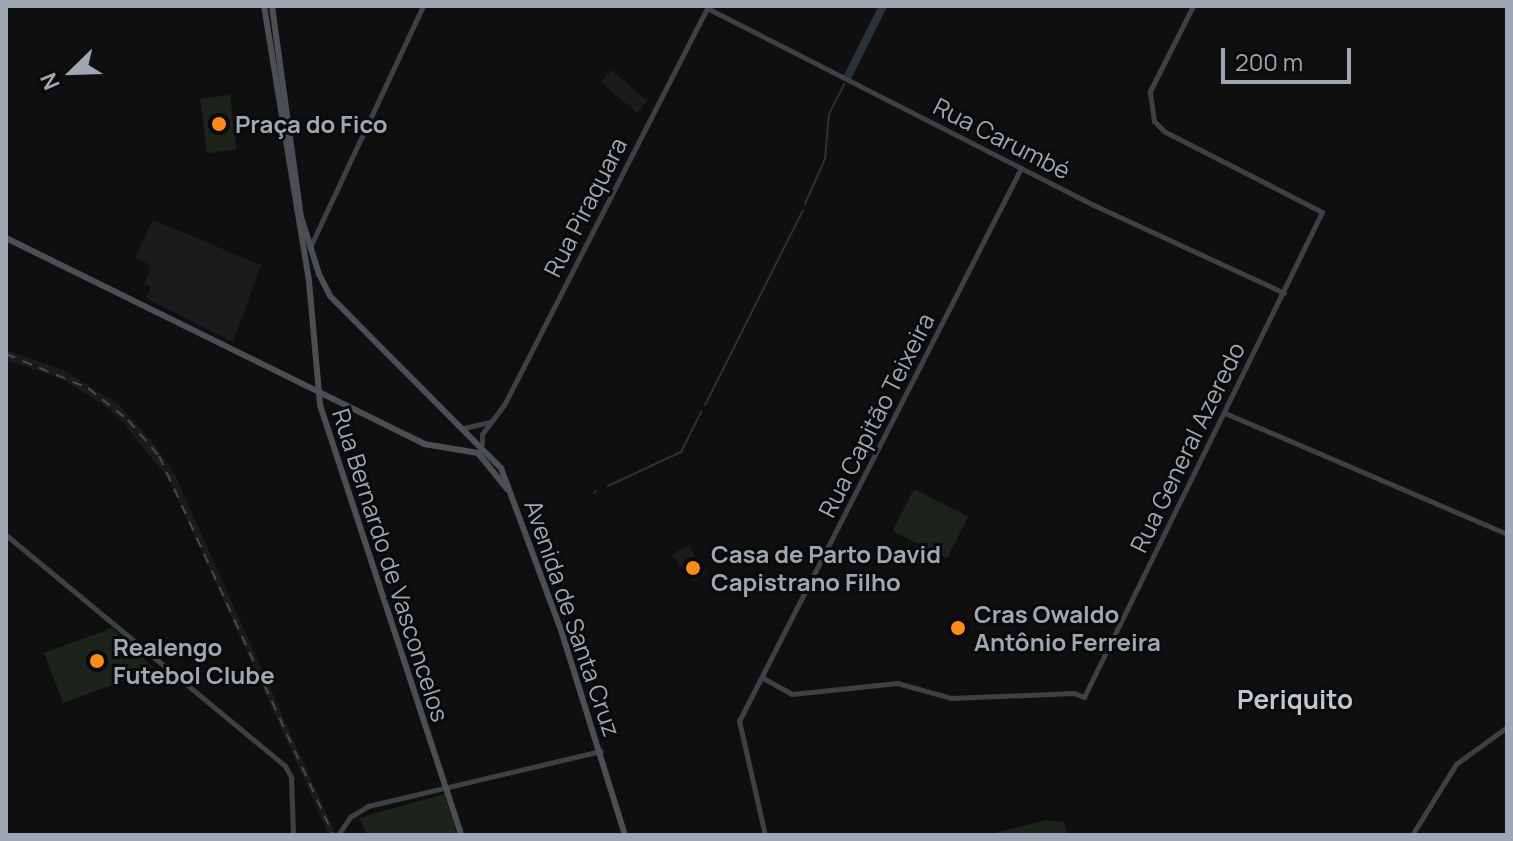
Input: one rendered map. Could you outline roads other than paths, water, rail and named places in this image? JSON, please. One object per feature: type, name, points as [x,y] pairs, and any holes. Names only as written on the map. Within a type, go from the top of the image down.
[{"type":"main road","name":"Rua Bernardo de Vasconcelos","points":[[264,6],[309,281],[316,390],[345,487],[461,835]]},
{"type":"main road","name":"Avenida de Santa Cruz","points":[[272,6],[309,250],[330,296],[491,454],[509,492],[601,751],[625,835]]},
{"type":"main road","points":[[6,238],[424,444],[466,449],[482,456],[509,492]]},
{"type":"main road","points":[[309,281],[321,278]]},
{"type":"main road","points":[[311,302],[320,292],[330,296]]},
{"type":"main road","points":[[320,405],[330,397]]},
{"type":"street","points":[[309,250],[423,6]]},
{"type":"street","name":"Rua General Azeredo","points":[[761,681],[792,694],[897,683],[951,698],[1074,693],[1084,697],[1322,212],[1164,131],[1154,121],[1150,91],[1193,6]]},
{"type":"street","name":"Rua Carumbé","points":[[707,7],[1021,168],[1284,293]]},
{"type":"street","name":"Rua Piraquara","points":[[483,445],[491,422],[707,7]]},
{"type":"street","name":"Rua Capitão Teixeira","points":[[765,835],[739,721],[1021,168]]},
{"type":"street","points":[[304,231],[315,232]]},
{"type":"street","points":[[1224,413],[1507,534]]},
{"type":"street","points":[[464,428],[491,422]]},
{"type":"street","points":[[6,535],[285,766],[292,786],[293,835]]},
{"type":"street","points":[[1412,835],[1456,764],[1506,728]]},
{"type":"street","points":[[338,835],[356,812],[387,801],[601,751]]},
{"type":"waterway","points":[[847,78],[883,6]]},
{"type":"waterway","points":[[805,204],[825,159],[829,114],[844,84]]},
{"type":"waterway","points":[[705,405],[803,210]]},
{"type":"waterway","points":[[608,486],[681,452],[701,412]]},
{"type":"railway","points":[[6,354],[88,388],[128,420],[159,456],[333,835]]},
{"type":"place","name":"Praça do Fico","points":[[219,124]]},
{"type":"place","name":"Casa de Parto David Capistrano Filho","points":[[693,568]]},
{"type":"place","name":"Cras Owaldo Antônio Ferreira","points":[[958,628]]},
{"type":"place","name":"Realengo Futebol Clube","points":[[97,661]]},
{"type":"district","name":"Periquito","points":[[1295,700]]}]
